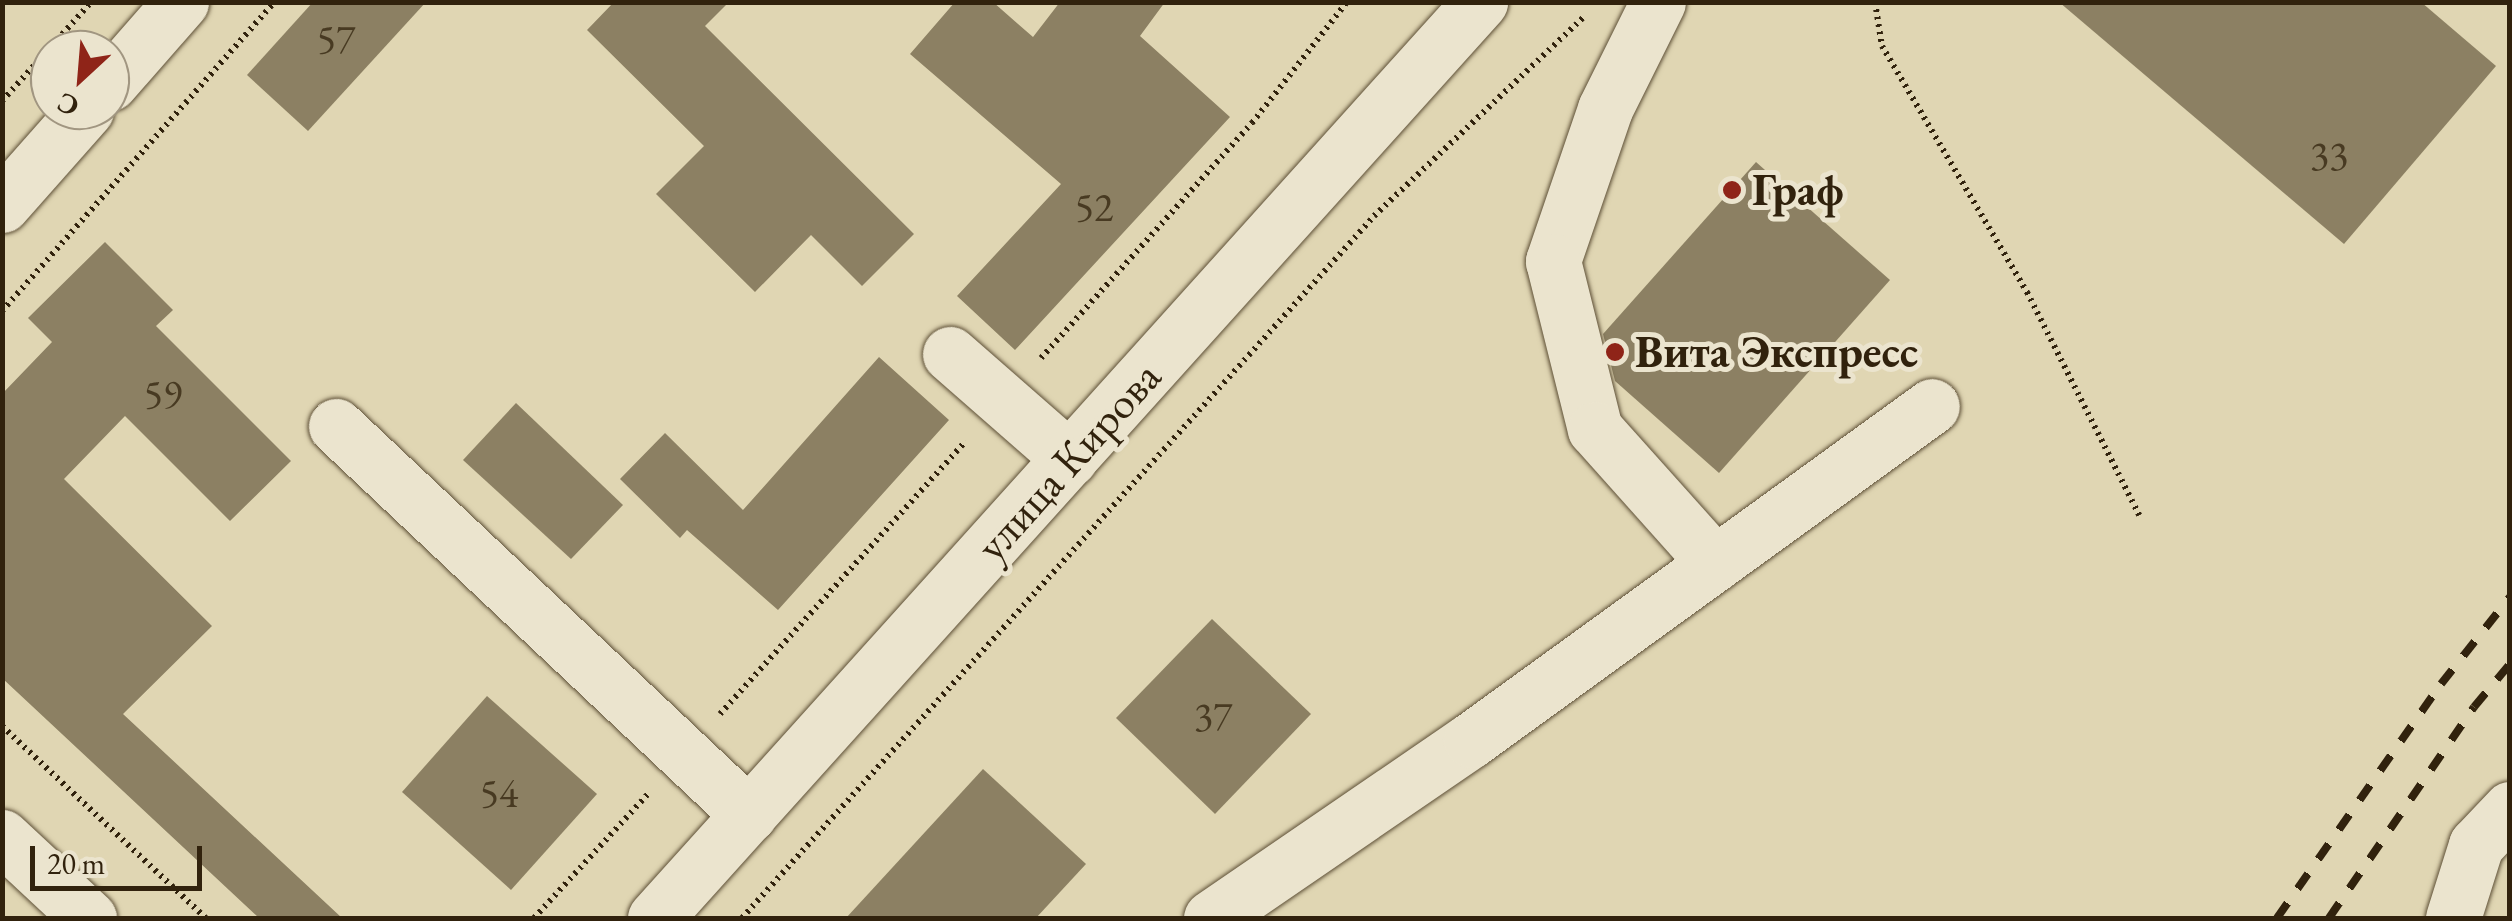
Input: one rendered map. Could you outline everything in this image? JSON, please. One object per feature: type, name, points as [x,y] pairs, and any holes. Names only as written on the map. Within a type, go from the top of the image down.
[{"type":"street","points":[[130,60],[181,2]]},
{"type":"street","name":"улица Кирова","points":[[665,915],[749,814],[1480,2]]},
{"type":"street","points":[[1658,2],[1605,109],[1553,261],[1594,429],[1714,564]]},
{"type":"street","points":[[2,205],[68,130]]},
{"type":"street","points":[[950,354],[1070,459]]},
{"type":"street","points":[[1212,918],[1932,406]]},
{"type":"street","points":[[336,426],[749,814]]},
{"type":"street","points":[[2453,918],[2476,846],[2510,809]]},
{"type":"street","points":[[2,837],[89,918]]},
{"type":"path","points":[[2,101],[91,2]]},
{"type":"path","points":[[2,311],[274,2]]},
{"type":"path","points":[[534,918],[1252,123],[1347,2]]},
{"type":"path","points":[[1875,2],[1882,46],[2027,292],[2138,515]]},
{"type":"path","points":[[742,918],[1374,216],[1586,16]]},
{"type":"path","points":[[2,726],[206,918]]},
{"type":"building","points":[[313,2],[426,2],[308,131],[247,75]]},
{"type":"building","points":[[614,2],[729,2],[705,26],[914,234],[862,286],[811,235],[755,292],[656,194],[704,146],[587,30]]},
{"type":"building","points":[[955,2],[993,2],[1033,37],[1060,2],[1165,2],[1140,36],[1230,117],[1015,350],[957,296],[1061,184],[910,54]]},
{"type":"building","points":[[2059,2],[2421,2],[2496,66],[2344,244]]},
{"type":"building","points":[[1756,162],[1890,280],[1719,473],[1615,381],[1603,334]]},
{"type":"building","points":[[105,242],[173,310],[156,326],[291,461],[230,521],[125,416],[64,479],[212,626],[123,714],[342,918],[259,918],[2,678],[2,394],[52,342],[28,318]]},
{"type":"building","points":[[879,357],[949,420],[778,610],[687,530],[680,538],[620,479],[665,433],[743,510]]},
{"type":"building","points":[[516,403],[623,505],[571,559],[463,460]]},
{"type":"building","points":[[1212,619],[1311,714],[1215,814],[1116,718]]},
{"type":"building","points":[[487,696],[597,794],[511,890],[402,792]]},
{"type":"building","points":[[983,769],[1086,864],[1036,918],[846,918]]},
{"type":"railway","points":[[2277,918],[2441,684],[2510,597]]},
{"type":"railway","points":[[2329,918],[2474,707],[2510,664]]},
{"type":"place","name":"Граф","points":[[1732,190]]},
{"type":"place","name":"Вита Экспресс","points":[[1615,352]]}]
